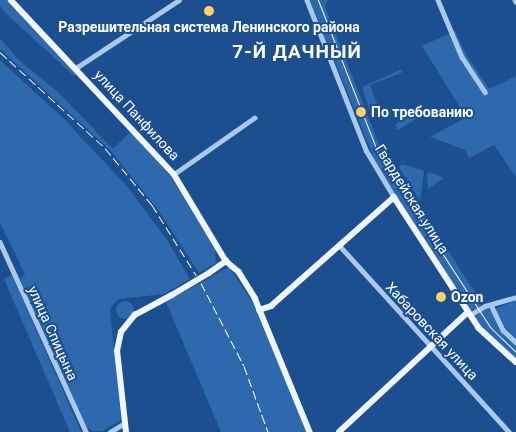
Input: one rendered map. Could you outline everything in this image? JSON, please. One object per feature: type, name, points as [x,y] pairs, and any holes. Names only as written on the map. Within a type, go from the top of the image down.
[{"type":"main road","name":"улица Панфилова","points":[[11,0],[174,174],[226,261],[239,272],[259,310],[310,432]]},
{"type":"main road","points":[[259,310],[271,306],[394,197]]},
{"type":"main road","name":"Гвардейская улица","points":[[394,197],[469,314],[493,344],[516,362]]},
{"type":"main road","points":[[126,432],[117,351],[121,332],[135,315],[172,295],[226,261]]},
{"type":"main road","points":[[339,432],[431,346],[469,314]]},
{"type":"street","points":[[76,68],[179,0]]},
{"type":"street","name":"Гвардейская улица","points":[[308,0],[366,150],[394,197]]},
{"type":"street","points":[[438,0],[462,56],[485,92]]},
{"type":"street","points":[[174,174],[254,118]]},
{"type":"street","name":"улица Спицына","points":[[0,242],[86,432]]},
{"type":"street","name":"Хабаровская улица","points":[[339,246],[509,432]]},
{"type":"street","points":[[469,314],[516,297]]},
{"type":"street","points":[[491,305],[503,330],[516,342]]},
{"type":"street","points":[[110,432],[125,423]]},
{"type":"shaded area","points":[[0,0],[6,0],[76,74],[74,76],[0,7]]},
{"type":"shaded area","points":[[310,0],[328,0],[325,7],[379,144],[480,300],[481,305],[475,310],[469,310],[378,168]]},
{"type":"shaded area","points":[[455,31],[466,54],[489,89],[516,76],[516,177],[494,145],[469,158],[465,150],[430,137],[466,117],[422,46]]},
{"type":"shaded area","points":[[0,39],[20,61],[58,92],[113,149],[131,131],[171,177],[215,249],[216,263],[199,273],[156,207],[111,151],[0,49]]},
{"type":"shaded area","points":[[0,60],[62,117],[126,185],[167,240],[190,279],[164,294],[119,299],[112,305],[110,310],[121,416],[120,421],[102,431],[92,431],[83,424],[20,279],[25,274],[0,223]]},
{"type":"shaded area","points":[[400,70],[403,72],[370,85],[379,109],[370,111],[362,87]]},
{"type":"shaded area","points":[[413,110],[419,117],[398,130],[395,125]]},
{"type":"shaded area","points":[[402,164],[424,171],[420,201],[399,167]]},
{"type":"shaded area","points":[[430,172],[444,178],[428,189],[427,174]]},
{"type":"shaded area","points":[[229,267],[253,303],[308,432],[221,432],[166,302]]},
{"type":"shaded area","points":[[12,275],[82,432],[70,432],[4,279]]},
{"type":"shaded area","points":[[516,300],[516,338],[506,328],[495,309]]},
{"type":"shaded area","points":[[125,301],[131,304],[134,310],[131,316],[125,319],[119,316],[116,310],[119,304]]},
{"type":"shaded area","points":[[491,309],[501,327],[516,342],[516,359],[481,328],[475,317],[483,310]]},
{"type":"tram line","points":[[318,0],[379,156],[490,327],[516,352]]},
{"type":"railway","points":[[0,52],[105,148],[152,205],[196,275]]},
{"type":"railway","points":[[201,283],[244,366],[268,432]]},
{"type":"place","name":"Разрешительная система Ленинского района","points":[[209,11]]},
{"type":"place","name":"По требованию","points":[[361,112]]},
{"type":"place","name":"Ozon","points":[[441,297]]},
{"type":"district","name":"7-Й ДАЧНЫЙ","points":[[297,52]]}]
